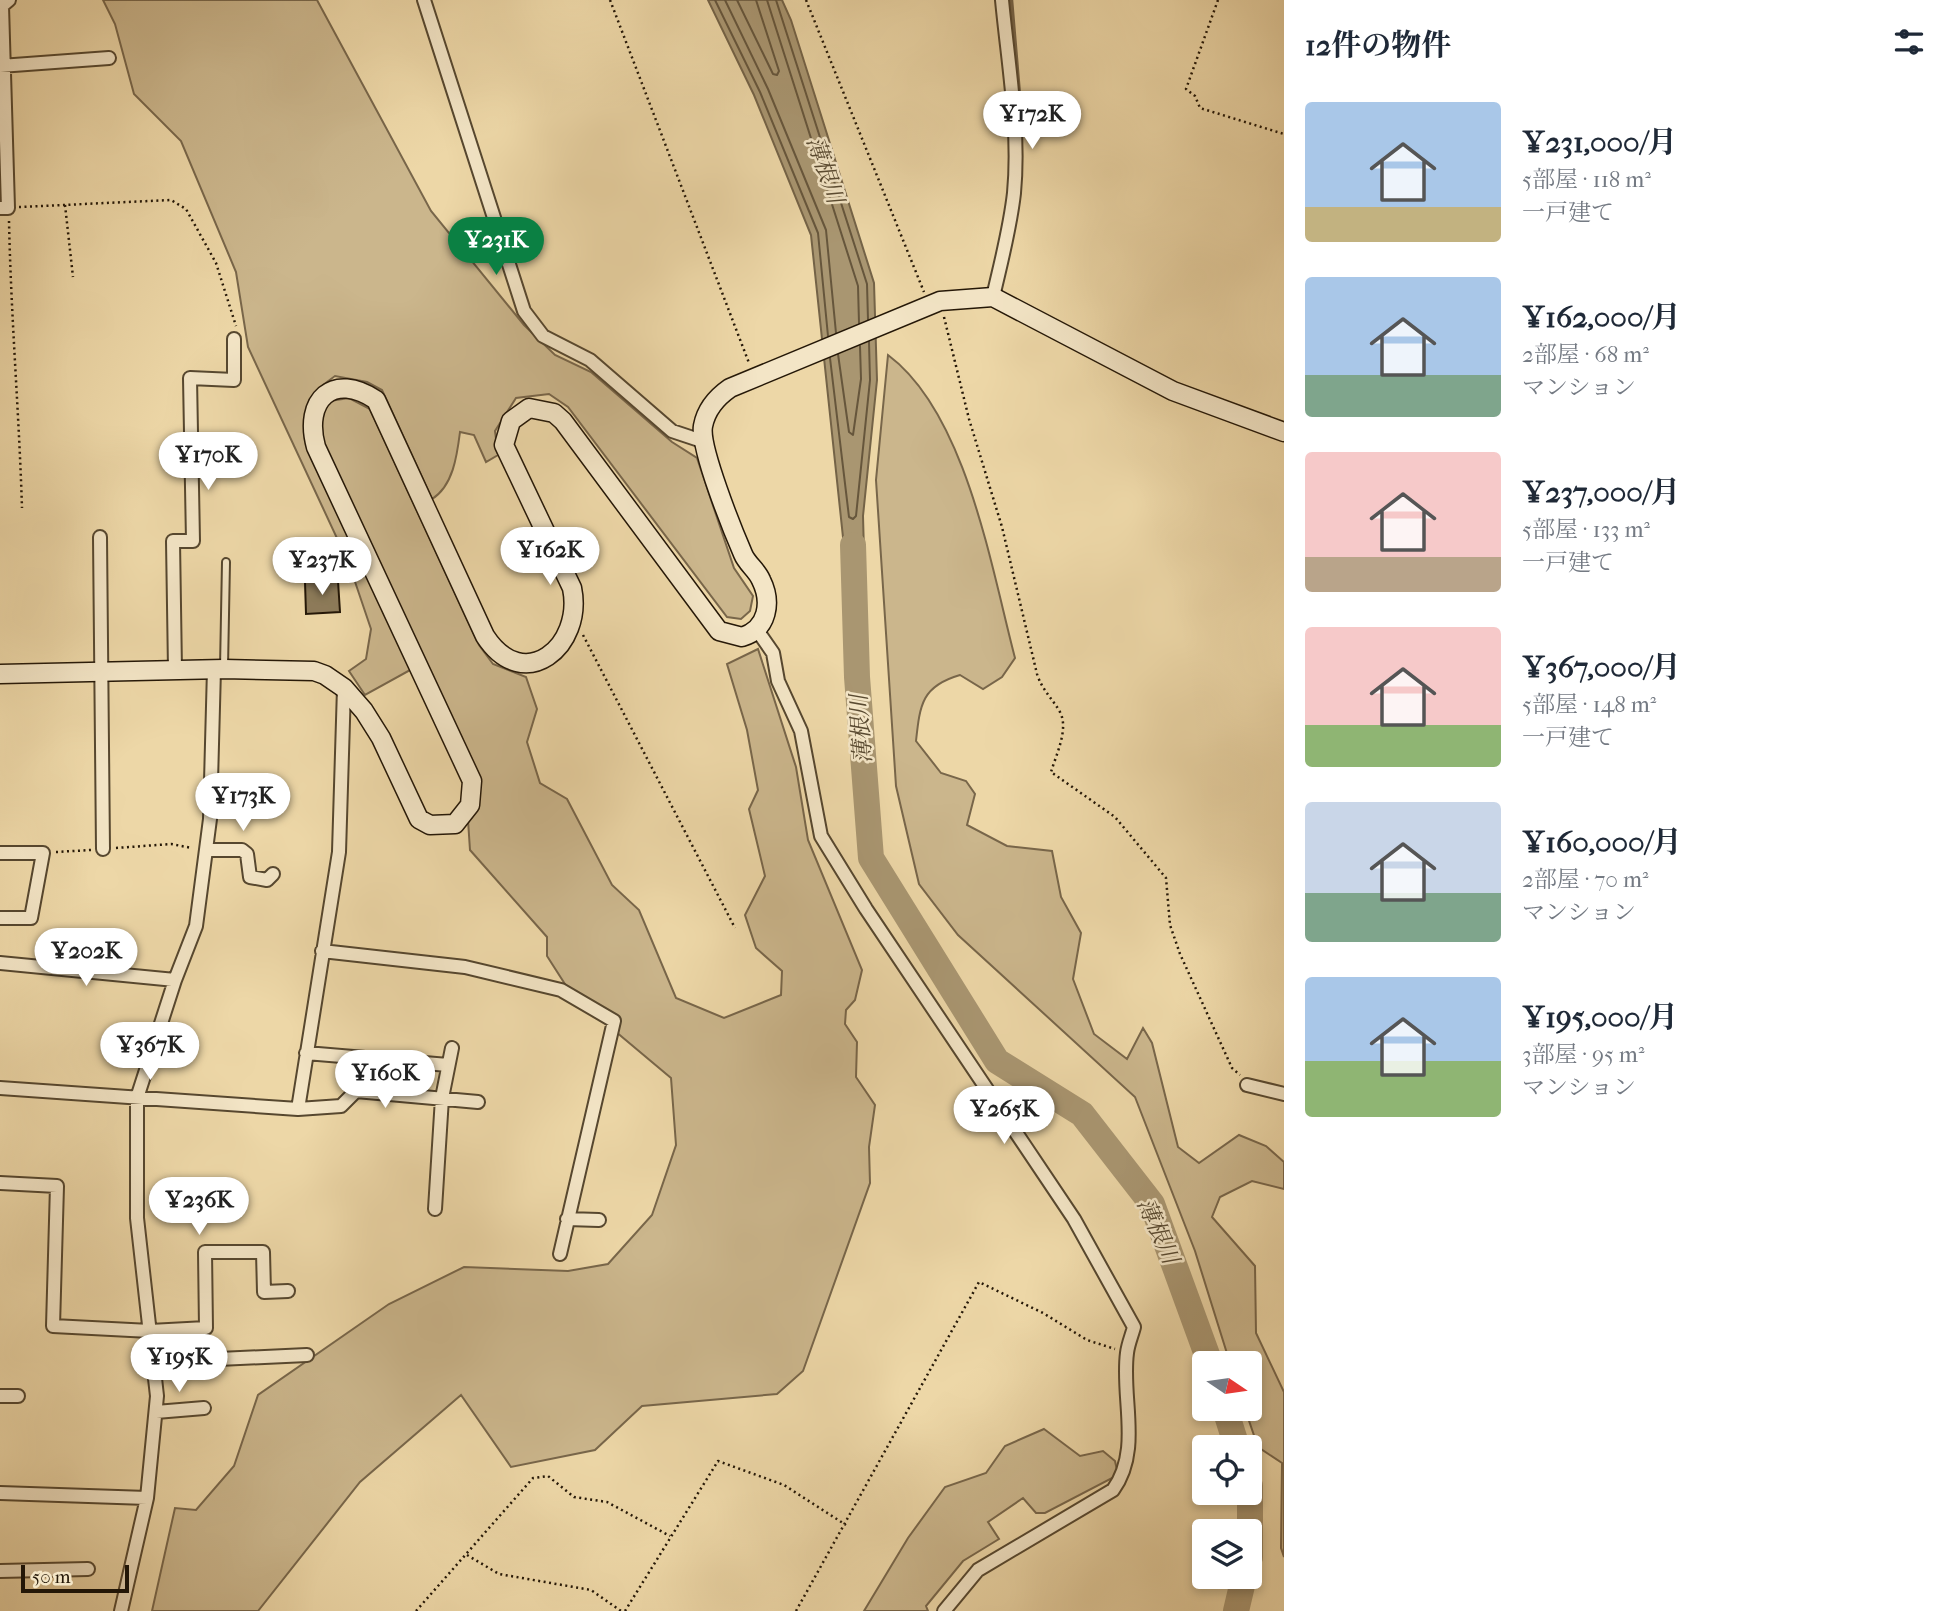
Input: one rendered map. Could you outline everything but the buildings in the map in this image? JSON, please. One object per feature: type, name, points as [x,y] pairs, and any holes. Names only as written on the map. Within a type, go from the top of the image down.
[{"type":"street","points":[[4,208],[2,6],[9,0]]},
{"type":"street","points":[[424,0],[524,311],[543,336],[590,360],[672,431],[702,441]]},
{"type":"street","points":[[993,298],[1008,243],[1016,151],[1002,0]]},
{"type":"street","points":[[1,65],[108,58]]},
{"type":"street","points":[[0,674],[219,669],[314,671],[344,688],[364,710],[381,738],[419,819],[442,826],[455,824],[464,816],[472,793],[472,781],[316,447],[312,432],[317,403],[336,388],[364,392],[376,400],[492,648],[513,663],[539,661],[552,654],[572,623],[574,602],[572,588],[504,445],[511,421],[529,408],[554,412],[563,421],[719,631],[742,637],[757,630],[767,611],[765,591],[756,571],[744,557],[702,441],[706,415],[721,394],[754,377],[940,301],[993,298],[1173,391],[1284,432]]},
{"type":"street","points":[[175,670],[173,541],[192,541],[190,378],[234,380],[234,339]]},
{"type":"street","points":[[100,537],[99,672],[103,849]]},
{"type":"street","points":[[757,630],[773,653],[778,681],[800,731],[821,836],[873,920],[1074,1219],[1134,1326],[1127,1352],[1129,1427],[1124,1476],[1113,1490],[978,1570],[944,1611]]},
{"type":"street","points":[[121,1611],[147,1498],[156,1412],[155,1362],[137,1219],[137,1098],[175,980],[196,926],[206,850],[219,669]]},
{"type":"street","points":[[298,1109],[339,852],[344,688]]},
{"type":"street","points":[[206,850],[242,849],[247,854],[250,877],[267,880],[273,874]]},
{"type":"street","points":[[0,853],[43,853],[31,918],[0,918]]},
{"type":"street","points":[[322,951],[466,967],[537,984],[561,990],[614,1021],[560,1254]]},
{"type":"street","points":[[0,963],[175,980]]},
{"type":"street","points":[[435,1209],[442,1098],[452,1048]]},
{"type":"street","points":[[306,1053],[448,1065]]},
{"type":"street","points":[[1247,1085],[1284,1094]]},
{"type":"street","points":[[0,1088],[298,1109],[341,1106],[356,1091],[478,1102]]},
{"type":"street","points":[[0,1183],[57,1186],[53,1326],[150,1331],[206,1328],[205,1252],[263,1252],[264,1292],[288,1291]]},
{"type":"street","points":[[567,1219],[598,1220]]},
{"type":"street","points":[[155,1362],[307,1355]]},
{"type":"street","points":[[0,1396],[18,1396]]},
{"type":"street","points":[[156,1412],[204,1408]]},
{"type":"street","points":[[0,1493],[147,1498]]},
{"type":"street","points":[[0,1571],[88,1569]]},
{"type":"lane","points":[[219,669],[226,562]]},
{"type":"path","points":[[610,0],[731,309],[754,377]]},
{"type":"path","points":[[806,0],[924,292],[940,301],[969,419],[1002,527],[1037,674],[1042,690],[1061,714],[1063,730],[1051,772],[1115,817],[1166,878],[1170,925],[1180,954],[1232,1068],[1247,1085]]},
{"type":"path","points":[[1218,0],[1186,89],[1195,96],[1200,108],[1284,134]]},
{"type":"path","points":[[22,508],[18,377],[4,208],[171,200],[180,202],[216,264],[236,324],[234,339]]},
{"type":"path","points":[[65,205],[73,278]]},
{"type":"path","points":[[572,623],[580,630],[735,928]]},
{"type":"path","points":[[43,853],[171,844],[206,850]]},
{"type":"path","points":[[796,1611],[979,1282],[1043,1313],[1087,1340],[1127,1352]]},
{"type":"path","points":[[467,1555],[499,1574],[591,1590],[623,1611],[718,1461],[784,1485],[846,1525]]},
{"type":"path","points":[[416,1611],[533,1478],[548,1476],[574,1497],[607,1502],[670,1536]]},
{"type":"shaded area","points":[[103,0],[317,0],[431,211],[524,325],[555,355],[591,372],[672,442],[697,458],[734,568],[753,596],[750,611],[741,619],[727,617],[568,407],[549,394],[516,398],[495,431],[498,455],[486,462],[474,435],[460,432],[449,478],[432,499],[382,390],[367,382],[335,376],[320,388],[311,402],[306,417],[306,437],[412,669],[365,695],[349,671],[366,659],[371,629],[349,564],[248,347],[236,272],[181,141],[134,94],[115,24]]},
{"type":"shaded area","points":[[888,355],[915,381],[937,414],[956,452],[985,537],[1015,658],[1002,677],[983,689],[960,675],[947,679],[930,691],[919,717],[916,741],[941,773],[966,781],[975,794],[967,825],[1007,846],[1052,851],[1061,897],[1081,933],[1073,979],[1094,1034],[1127,1059],[1143,1028],[1152,1043],[1178,1147],[1199,1163],[1239,1135],[1266,1146],[1284,1162],[1284,1189],[1252,1181],[1220,1197],[1212,1217],[1255,1266],[1256,1333],[1284,1392],[1284,1557],[1281,1548],[1282,1463],[1262,1450],[1262,1435],[1254,1435],[1249,1421],[1262,1421],[1262,1351],[1226,1351],[1195,1251],[1135,1097],[958,935],[919,884],[896,786],[876,480]]},
{"type":"shaded area","points":[[349,398],[370,409],[479,645],[493,664],[526,677],[537,709],[527,742],[540,783],[567,799],[612,885],[639,910],[676,998],[724,1018],[781,995],[782,971],[756,948],[745,915],[765,876],[749,809],[758,790],[747,730],[727,664],[758,649],[796,767],[808,840],[862,970],[855,1000],[846,1010],[845,1024],[857,1042],[856,1077],[875,1105],[869,1147],[870,1183],[803,1371],[777,1394],[642,1406],[595,1450],[511,1467],[461,1395],[360,1482],[258,1611],[152,1611],[175,1508],[196,1510],[234,1466],[258,1395],[389,1304],[464,1267],[568,1271],[608,1264],[652,1215],[676,1145],[671,1078],[572,995],[547,956],[547,937],[470,850],[468,820],[475,809],[322,445],[320,418],[330,401]]},
{"type":"shaded area","points":[[1044,1429],[1080,1456],[1103,1451],[1115,1461],[1118,1475],[1045,1513],[1036,1513],[1023,1498],[988,1522],[999,1539],[963,1561],[926,1606],[928,1611],[864,1611],[908,1538],[945,1487],[986,1473],[1005,1446]]},
{"type":"water","points":[[708,0],[782,0],[791,20],[874,283],[877,380],[863,516],[865,588],[847,575],[811,235],[754,95]]},
{"type":"waterway","points":[[1011,0],[1019,95]]},
{"type":"waterway","name":"薄根川","points":[[853,545],[857,677],[871,858],[997,1061],[1082,1114],[1152,1204],[1206,1351]]},
{"type":"waterway","name":"薄根川","points":[[1229,1421],[1233,1435]]},
{"type":"waterway","name":"薄根川","points":[[1250,1505],[1250,1519]]},
{"type":"waterway","name":"薄根川","points":[[1236,1611],[1241,1589]]}]
